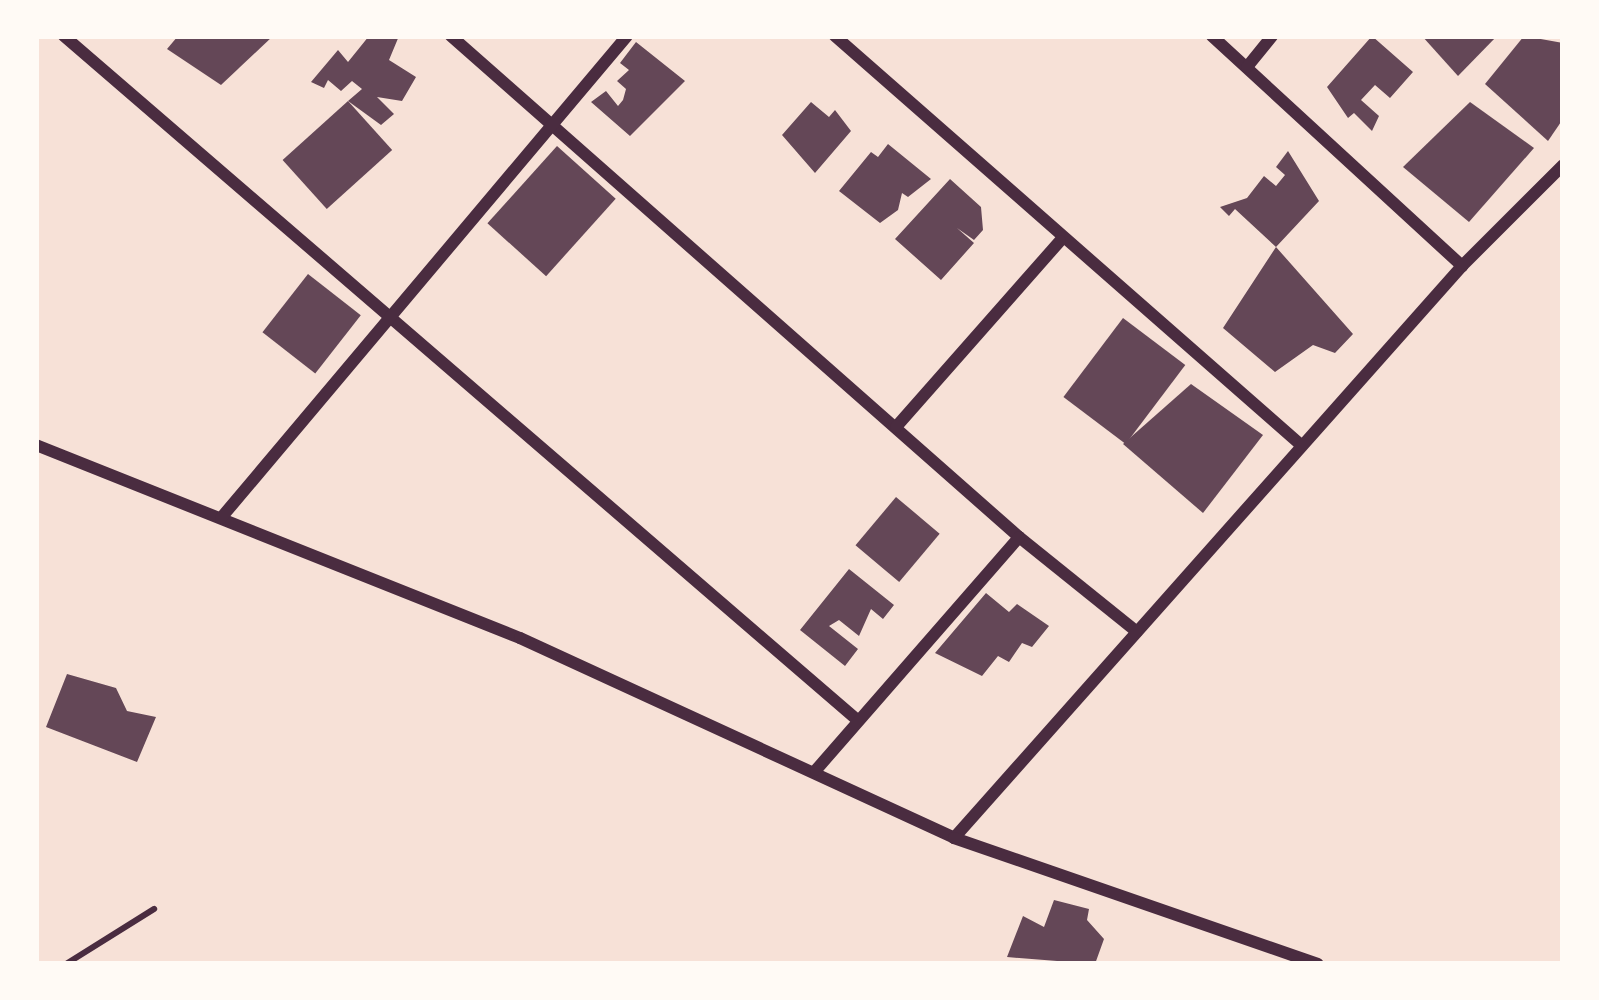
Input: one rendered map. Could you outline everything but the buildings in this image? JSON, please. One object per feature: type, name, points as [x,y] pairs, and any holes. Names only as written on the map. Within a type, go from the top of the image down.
[{"type":"street","points":[[64,36],[856,719]]},
{"type":"street","points":[[451,36],[1018,537],[1137,632]]},
{"type":"street","points":[[221,518],[627,36]]},
{"type":"street","points":[[835,36],[1060,241],[1301,445]]},
{"type":"street","points":[[1212,36],[1462,266]]},
{"type":"street","points":[[1247,67],[1273,36]]},
{"type":"street","points":[[954,838],[1462,266],[1563,164]]},
{"type":"street","points":[[896,427],[1060,241]]},
{"type":"street","points":[[36,445],[520,638],[816,770],[954,838],[1318,964]]},
{"type":"street","points":[[816,770],[1018,537]]},
{"type":"lane","points":[[66,964],[154,909]]}]
